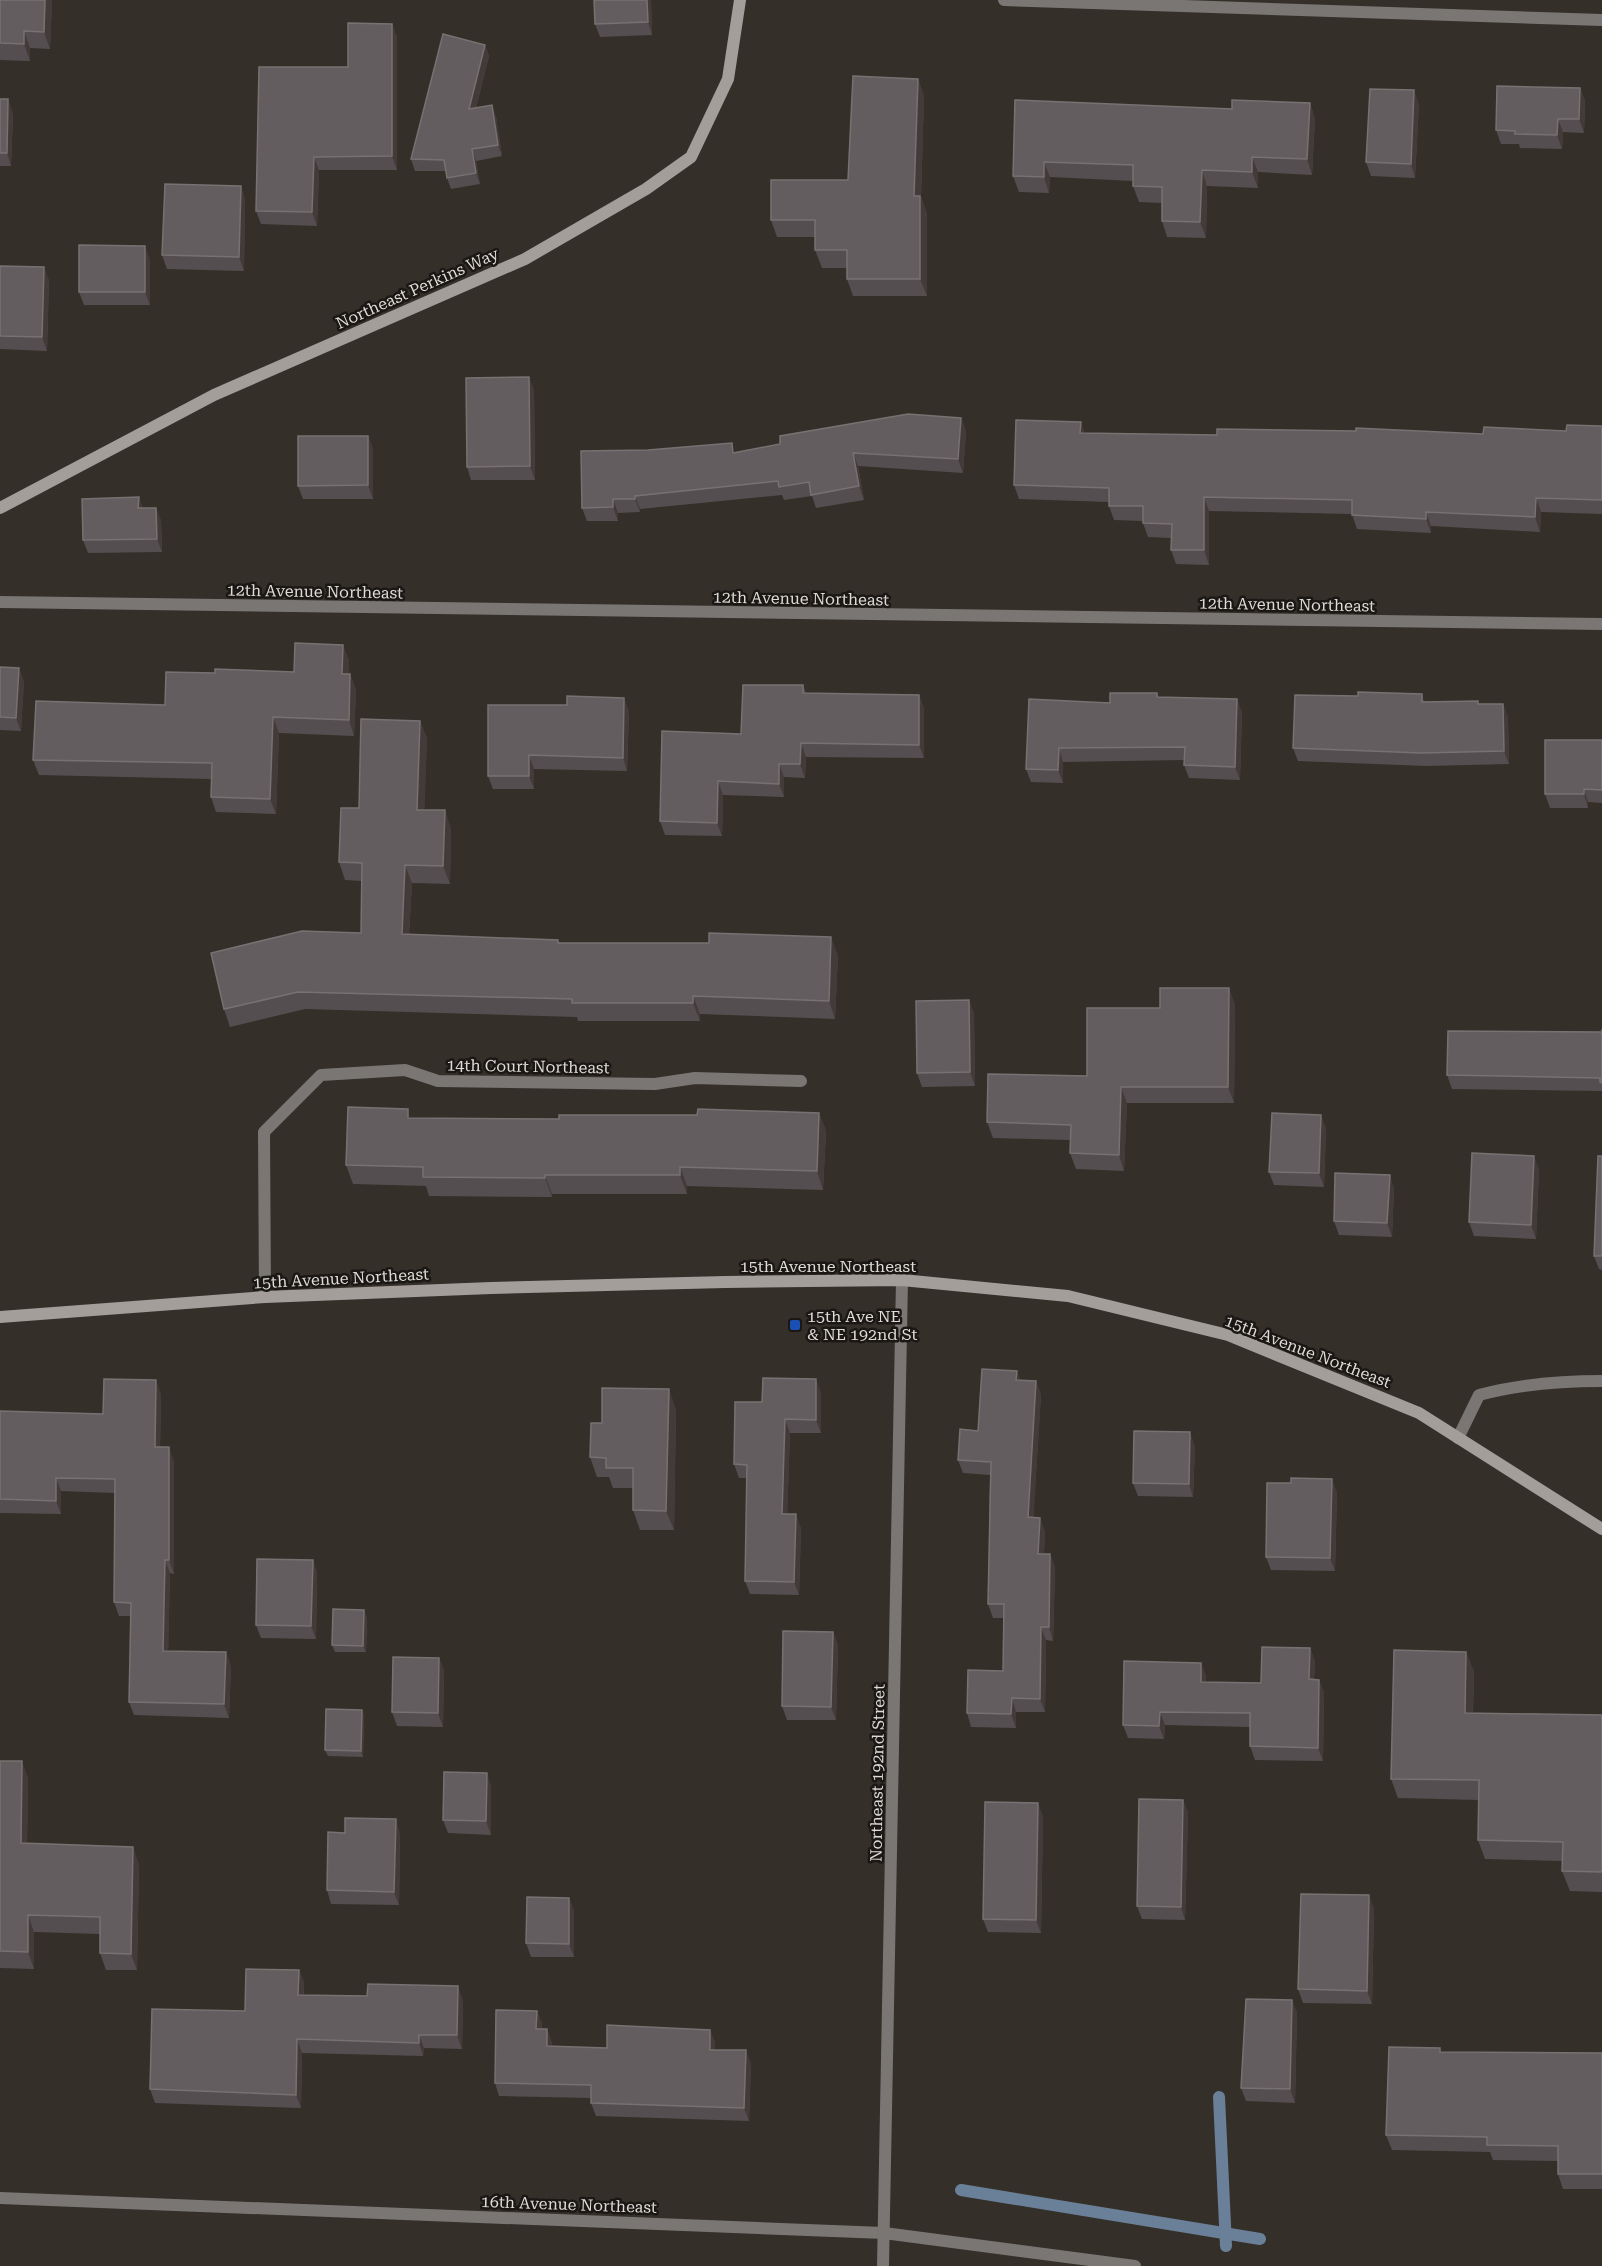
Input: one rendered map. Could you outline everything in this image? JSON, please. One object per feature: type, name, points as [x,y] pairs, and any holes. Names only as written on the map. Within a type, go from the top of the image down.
[{"type":"main road","name":"Northeast Perkins Way","points":[[0,508],[214,395],[525,259],[646,189],[691,157],[728,79],[740,0]]},
{"type":"main road","name":"15th Avenue Northeast","points":[[0,1317],[265,1297],[491,1288],[903,1280],[1068,1296],[1228,1335],[1419,1413],[1602,1529]]},
{"type":"street","points":[[1004,0],[1602,20]]},
{"type":"street","name":"12th Avenue Northeast","points":[[0,602],[1602,624]]},
{"type":"street","name":"14th Court Northeast","points":[[265,1297],[264,1131],[321,1075],[405,1070],[438,1081],[655,1084],[695,1078],[801,1081]]},
{"type":"street","name":"Northeast 192nd Street","points":[[883,2266],[903,1280]]},
{"type":"street","points":[[1458,1438],[1479,1395],[1520,1385],[1560,1381],[1602,1381]]},
{"type":"street","name":"16th Avenue Northeast","points":[[0,2198],[884,2232],[1135,2266]]},
{"type":"building","points":[[0,0],[45,0],[44,32],[24,31],[24,44],[0,43]]},
{"type":"building","points":[[594,0],[647,0],[648,22],[595,24]]},
{"type":"building","points":[[348,23],[392,24],[392,156],[314,157],[312,212],[256,211],[259,67],[348,67]]},
{"type":"building","points":[[443,34],[485,45],[469,109],[492,105],[498,145],[472,149],[476,173],[447,178],[444,160],[411,159]]},
{"type":"building","points":[[853,76],[918,79],[914,196],[920,196],[920,279],[847,279],[847,250],[815,250],[815,220],[771,220],[771,180],[848,180]]},
{"type":"building","points":[[1497,86],[1580,88],[1579,119],[1558,119],[1557,135],[1515,134],[1515,131],[1496,130]]},
{"type":"building","points":[[1370,89],[1414,90],[1411,164],[1366,162]]},
{"type":"building","points":[[0,99],[8,99],[7,153],[0,153]]},
{"type":"building","points":[[1015,100],[1232,109],[1232,100],[1310,103],[1307,159],[1252,157],[1252,172],[1202,170],[1200,222],[1162,221],[1162,187],[1133,186],[1133,165],[1044,162],[1044,177],[1013,176]]},
{"type":"building","points":[[165,184],[241,186],[239,257],[162,255]]},
{"type":"building","points":[[79,245],[145,246],[145,292],[79,292]]},
{"type":"building","points":[[0,266],[44,267],[42,337],[0,336]]},
{"type":"building","points":[[529,377],[530,466],[467,467],[466,378]]},
{"type":"building","points":[[908,414],[961,418],[958,459],[853,453],[859,486],[811,495],[809,482],[779,487],[778,481],[635,496],[635,499],[613,499],[613,507],[582,508],[581,451],[648,450],[732,443],[733,453],[780,444],[780,436]]},
{"type":"building","points":[[1016,420],[1081,422],[1080,433],[1217,435],[1217,429],[1356,431],[1356,428],[1483,434],[1484,427],[1566,431],[1567,425],[1602,426],[1602,500],[1536,498],[1535,517],[1426,512],[1426,519],[1352,515],[1352,500],[1204,497],[1204,550],[1171,550],[1172,524],[1143,523],[1143,506],[1109,506],[1109,488],[1014,485]]},
{"type":"building","points":[[298,436],[368,436],[368,485],[298,486]]},
{"type":"building","points":[[139,497],[138,508],[156,508],[157,539],[83,540],[82,499]]},
{"type":"building","points":[[295,643],[343,645],[342,674],[350,674],[349,720],[273,717],[270,799],[211,797],[212,763],[33,760],[36,701],[165,705],[166,672],[215,673],[215,669],[294,672]]},
{"type":"building","points":[[0,667],[19,668],[16,718],[0,717]]},
{"type":"building","points":[[743,685],[803,685],[803,693],[919,695],[919,745],[801,743],[800,764],[779,764],[779,784],[718,781],[717,823],[660,821],[662,731],[741,734]]},
{"type":"building","points":[[1358,692],[1422,694],[1422,702],[1478,701],[1478,704],[1503,704],[1504,751],[1421,753],[1293,748],[1295,695],[1358,696]]},
{"type":"building","points":[[1110,693],[1157,693],[1157,697],[1237,699],[1235,767],[1184,765],[1185,747],[1059,748],[1058,770],[1026,769],[1029,699],[1110,703]]},
{"type":"building","points":[[567,696],[624,698],[623,758],[529,755],[529,776],[488,776],[488,705],[567,705]]},
{"type":"building","points":[[361,719],[420,721],[417,810],[445,810],[443,866],[405,865],[402,934],[558,940],[558,943],[709,943],[709,933],[831,937],[829,1001],[693,996],[693,1003],[572,1003],[572,999],[298,992],[224,1009],[211,953],[302,931],[361,933],[362,863],[339,862],[341,808],[359,808]]},
{"type":"building","points":[[1545,740],[1602,740],[1602,790],[1584,789],[1584,794],[1545,794]]},
{"type":"building","points":[[1160,988],[1229,988],[1228,1087],[1121,1087],[1119,1155],[1070,1153],[1071,1125],[987,1122],[988,1074],[1087,1076],[1087,1008],[1160,1008]]},
{"type":"building","points":[[969,1000],[970,1072],[917,1073],[916,1001]]},
{"type":"building","points":[[1448,1031],[1602,1032],[1602,1083],[1600,1078],[1447,1075]]},
{"type":"building","points":[[348,1107],[408,1109],[408,1118],[559,1119],[559,1115],[697,1115],[698,1109],[819,1113],[817,1171],[680,1167],[680,1175],[545,1175],[545,1178],[423,1177],[423,1167],[346,1165]]},
{"type":"building","points":[[1272,1113],[1321,1115],[1319,1173],[1269,1172]]},
{"type":"building","points":[[1472,1153],[1534,1156],[1531,1225],[1469,1222]]},
{"type":"building","points":[[1598,1156],[1602,1156],[1602,1256],[1594,1256]]},
{"type":"building","points":[[1335,1173],[1390,1175],[1387,1223],[1334,1221]]},
{"type":"building","points":[[982,1369],[1017,1371],[1016,1380],[1036,1381],[1028,1517],[1040,1518],[1038,1554],[1050,1554],[1049,1627],[1041,1627],[1040,1699],[1012,1698],[1011,1714],[967,1713],[968,1670],[1003,1671],[1004,1604],[988,1604],[991,1462],[958,1460],[960,1429],[978,1431]]},
{"type":"building","points":[[763,1378],[816,1379],[816,1420],[785,1419],[782,1514],[796,1514],[794,1582],[745,1581],[747,1465],[734,1464],[735,1402],[762,1402]]},
{"type":"building","points":[[104,1379],[156,1380],[155,1447],[169,1447],[169,1560],[165,1560],[163,1651],[226,1652],[224,1704],[129,1702],[131,1603],[114,1602],[115,1479],[56,1478],[56,1501],[0,1499],[0,1411],[103,1414]]},
{"type":"building","points":[[602,1388],[669,1389],[666,1511],[633,1510],[633,1468],[606,1468],[606,1458],[590,1457],[591,1423],[602,1423]]},
{"type":"building","points":[[1134,1431],[1190,1432],[1189,1484],[1133,1483]]},
{"type":"building","points":[[1291,1478],[1332,1479],[1330,1558],[1266,1557],[1267,1483],[1291,1483]]},
{"type":"building","points":[[257,1559],[313,1560],[311,1626],[256,1625]]},
{"type":"building","points":[[333,1609],[364,1610],[363,1646],[332,1645]]},
{"type":"building","points":[[783,1631],[833,1632],[831,1707],[782,1706]]},
{"type":"building","points":[[1262,1647],[1310,1648],[1309,1679],[1319,1680],[1318,1748],[1250,1746],[1250,1713],[1160,1712],[1159,1726],[1123,1725],[1124,1661],[1201,1663],[1201,1682],[1261,1683]]},
{"type":"building","points":[[1394,1650],[1466,1652],[1465,1713],[1602,1715],[1602,1872],[1562,1871],[1563,1842],[1478,1840],[1479,1780],[1391,1779]]},
{"type":"building","points":[[393,1657],[439,1658],[438,1713],[392,1712]]},
{"type":"building","points":[[326,1709],[362,1710],[361,1751],[325,1750]]},
{"type":"building","points":[[0,1761],[22,1761],[21,1843],[133,1847],[131,1954],[100,1953],[100,1917],[28,1915],[28,1952],[0,1951]]},
{"type":"building","points":[[444,1772],[487,1773],[486,1821],[443,1820]]},
{"type":"building","points":[[1139,1799],[1183,1800],[1181,1907],[1137,1906]]},
{"type":"building","points":[[985,1802],[1038,1803],[1036,1920],[983,1919]]},
{"type":"building","points":[[345,1818],[396,1819],[394,1892],[327,1890],[328,1832],[345,1833]]},
{"type":"building","points":[[1301,1894],[1369,1895],[1367,1991],[1298,1989]]},
{"type":"building","points":[[527,1897],[569,1898],[569,1944],[526,1943]]},
{"type":"building","points":[[246,1969],[299,1970],[298,1995],[367,1996],[368,1984],[458,1986],[457,2035],[419,2035],[419,2043],[297,2039],[296,2095],[150,2089],[152,2009],[245,2011]]},
{"type":"building","points":[[1246,1999],[1292,2000],[1290,2089],[1241,2088]]},
{"type":"building","points":[[496,2010],[537,2011],[536,2029],[547,2029],[547,2046],[607,2048],[607,2025],[710,2030],[710,2050],[746,2050],[744,2108],[591,2103],[591,2085],[495,2083]]},
{"type":"building","points":[[1389,2047],[1440,2048],[1440,2052],[1602,2053],[1602,2174],[1558,2174],[1558,2146],[1487,2145],[1487,2137],[1386,2135]]},
{"type":"waterway","points":[[1219,2097],[1226,2246]]},
{"type":"waterway","points":[[961,2190],[1260,2239]]},
{"type":"place","name":"15th Ave NE & NE 192nd St","points":[[795,1325]]}]
